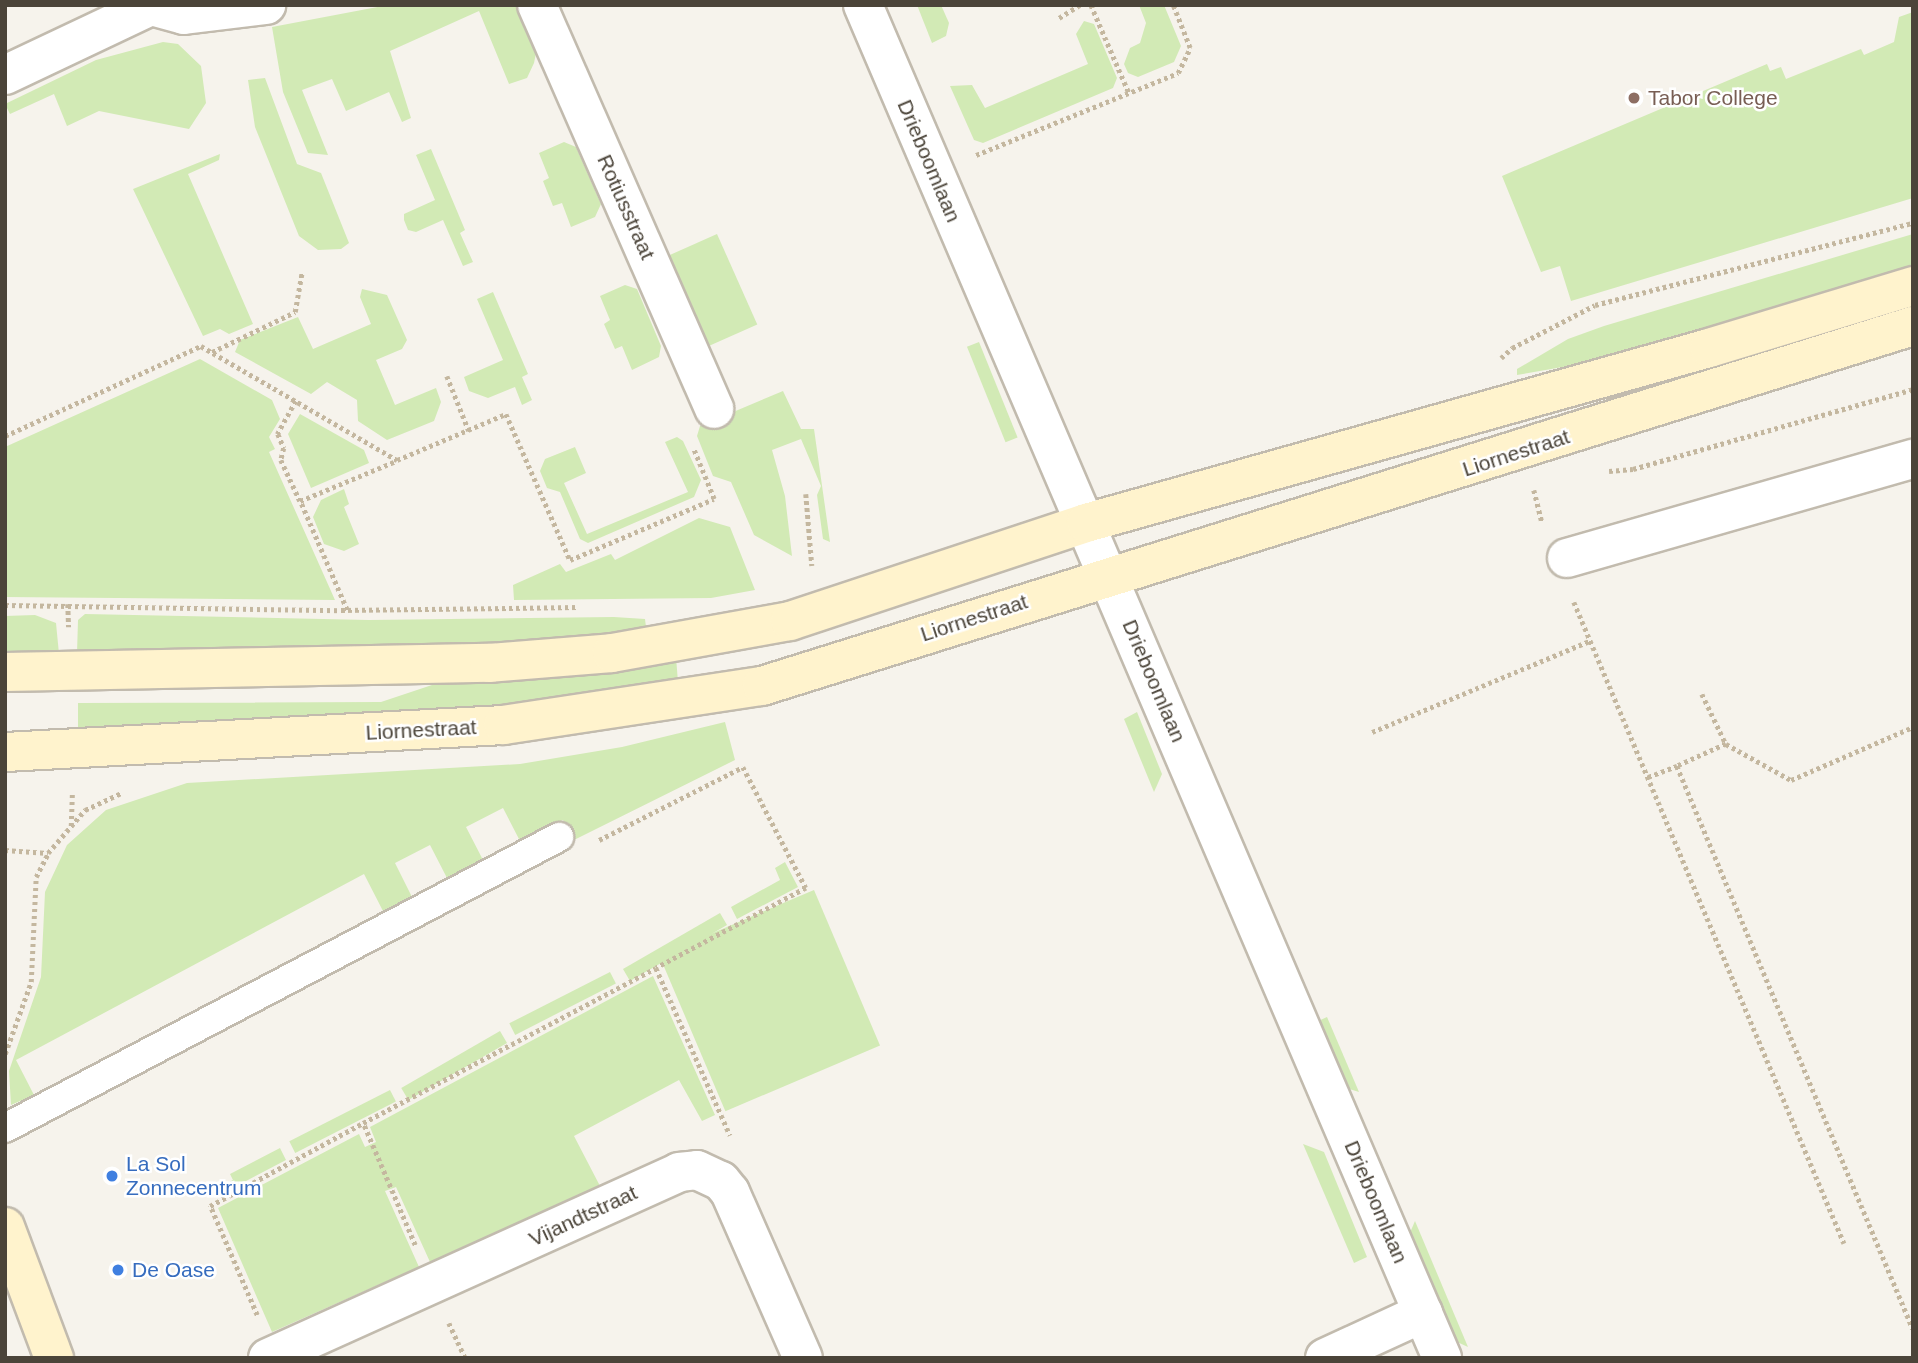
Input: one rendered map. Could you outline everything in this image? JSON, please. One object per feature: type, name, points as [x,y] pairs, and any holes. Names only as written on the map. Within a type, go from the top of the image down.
[{"type":"street","points":[[5,75],[151,5],[184,15],[266,5]]},
{"type":"street","name":"Rotiusstraat","points":[[537,5],[714,409]]},
{"type":"street","name":"Drieboomlaan","points":[[863,5],[1109,574],[1442,1358]]},
{"type":"street","points":[[5,672],[489,663],[612,653],[790,621],[1086,523],[1709,348],[1913,286]]},
{"type":"street","name":"Liornestraat","points":[[5,751],[503,726],[762,686],[1109,574],[1451,473],[1913,326]]},
{"type":"street","points":[[1555,544],[1913,459]]},
{"type":"street","name":"Vijandtstraat","points":[[271,1357],[679,1172],[697,1170],[710,1175]]},
{"type":"street","points":[[710,1175],[730,1192],[803,1358]]},
{"type":"street","points":[[5,1227],[54,1358]]},
{"type":"street","points":[[1325,1358],[1423,1313]]},
{"type":"lane","points":[[5,1128],[559,837]]},
{"type":"path","points":[[1059,18],[1080,5]]},
{"type":"path","points":[[1091,5],[1129,93]]},
{"type":"path","points":[[933,172],[1178,73],[1190,48],[1173,5]]},
{"type":"path","points":[[1494,366],[1512,348],[1595,305],[1913,222]]},
{"type":"path","points":[[212,352],[295,312],[302,272]]},
{"type":"path","points":[[5,436],[201,346],[397,460]]},
{"type":"path","points":[[447,376],[469,431]]},
{"type":"path","points":[[296,401],[278,434],[284,449],[281,460],[347,610]]},
{"type":"path","points":[[300,501],[506,414],[570,560],[715,499],[684,425],[714,409]]},
{"type":"path","points":[[1531,476],[1555,544]]},
{"type":"path","points":[[806,494],[812,570]]},
{"type":"path","points":[[1571,595],[1844,1243]]},
{"type":"path","points":[[5,605],[347,610],[588,607]]},
{"type":"path","points":[[1372,732],[1590,641]]},
{"type":"path","points":[[1702,694],[1726,744],[1791,780],[1913,727]]},
{"type":"path","points":[[1648,776],[1726,744]]},
{"type":"path","points":[[1677,766],[1913,1329]]},
{"type":"path","points":[[271,1357],[210,1206],[806,888],[743,767],[582,848],[559,837]]},
{"type":"path","points":[[5,1054],[31,982],[36,877],[48,853]]},
{"type":"path","points":[[656,968],[730,1137],[710,1175]]},
{"type":"path","points":[[363,1124],[465,1358]]},
{"type":"green space","points":[[388,5],[515,5],[536,53],[534,63],[527,78],[509,84],[479,11],[390,51],[411,118],[402,122],[389,92],[346,111],[332,79],[302,90],[328,155],[308,153],[283,92],[272,27]]},
{"type":"green space","points":[[917,5],[941,5],[949,23],[946,36],[932,43]]},
{"type":"green space","points":[[1139,5],[1164,5],[1181,46],[1174,62],[1138,77],[1128,73],[1124,64],[1130,48],[1140,43],[1146,23]]},
{"type":"green space","points":[[1913,12],[1913,198],[1571,301],[1560,266],[1541,272],[1502,176],[1767,64],[1770,71],[1781,67],[1786,79],[1861,49],[1864,55],[1894,42],[1899,17]]},
{"type":"green space","points":[[1084,21],[1094,24],[1117,78],[1113,88],[983,143],[974,140],[950,86],[972,85],[985,108],[1088,64],[1076,34]]},
{"type":"green space","points":[[163,42],[178,44],[201,66],[206,103],[189,129],[99,111],[67,126],[54,94],[10,114],[5,104],[96,60]]},
{"type":"green space","points":[[265,78],[297,164],[321,173],[349,243],[341,249],[318,250],[299,236],[255,127],[248,80]]},
{"type":"green space","points":[[564,142],[576,147],[601,204],[595,217],[571,227],[562,203],[553,206],[543,181],[549,178],[539,153]]},
{"type":"green space","points":[[431,149],[465,230],[460,233],[473,262],[463,266],[443,220],[416,232],[408,230],[404,220],[404,214],[435,200],[416,155]]},
{"type":"green space","points":[[220,154],[219,160],[188,174],[253,324],[229,334],[220,329],[203,336],[133,189]]},
{"type":"green space","points":[[717,234],[757,324],[704,348],[664,258]]},
{"type":"green space","points":[[1913,234],[1913,272],[1620,357],[1517,375],[1517,369],[1568,339],[1604,326]]},
{"type":"green space","points":[[625,285],[637,289],[661,346],[659,357],[632,370],[622,346],[615,349],[604,324],[610,320],[600,296]]},
{"type":"green space","points":[[362,289],[387,295],[407,340],[402,349],[376,360],[395,405],[436,388],[441,402],[434,421],[387,440],[358,421],[357,400],[327,382],[311,394],[235,352],[240,340],[298,317],[313,349],[371,324],[360,297]]},
{"type":"green space","points":[[493,292],[528,374],[522,377],[532,400],[522,405],[515,387],[488,398],[469,391],[464,377],[503,360],[477,299]]},
{"type":"green space","points":[[979,342],[1018,437],[1006,442],[967,347]]},
{"type":"green space","points":[[200,359],[272,400],[280,419],[269,437],[275,449],[269,452],[335,600],[5,597],[5,447]]},
{"type":"green space","points":[[783,391],[801,429],[814,429],[830,542],[823,539],[817,495],[821,486],[801,439],[772,450],[785,496],[792,556],[754,535],[731,482],[713,476],[697,436],[700,426]]},
{"type":"green space","points":[[300,414],[364,450],[369,463],[311,488],[288,434]]},
{"type":"green space","points":[[677,437],[683,441],[701,480],[694,497],[588,543],[580,539],[560,492],[547,488],[540,471],[545,459],[575,447],[586,473],[564,483],[587,534],[688,492],[665,442]]},
{"type":"green space","points":[[344,489],[349,504],[344,507],[359,544],[344,551],[324,544],[313,517],[321,500]]},
{"type":"green space","points":[[699,518],[730,527],[755,590],[711,598],[514,600],[513,585],[560,564],[566,572],[611,554],[615,560]]},
{"type":"green space","points":[[85,614],[369,620],[614,617],[645,619],[647,635],[584,645],[77,653],[78,620]]},
{"type":"green space","points":[[35,615],[56,623],[59,654],[5,656],[5,616]]},
{"type":"green space","points":[[676,657],[678,682],[578,701],[78,735],[78,703],[381,702],[447,680]]},
{"type":"green space","points":[[1137,712],[1162,774],[1154,792],[1124,719]]},
{"type":"green space","points":[[725,722],[735,760],[574,840],[563,820],[520,841],[503,808],[466,827],[483,860],[447,878],[430,845],[395,863],[412,897],[383,911],[364,874],[16,1060],[34,1095],[11,1105],[9,1071],[41,977],[45,892],[67,845],[106,810],[187,783],[520,764],[622,747]]},
{"type":"green space","points":[[785,862],[798,887],[737,919],[731,907],[780,880],[775,868]]},
{"type":"green space","points":[[814,890],[880,1046],[725,1111],[659,956]]},
{"type":"green space","points":[[720,913],[727,925],[630,981],[623,969]]},
{"type":"green space","points":[[610,972],[616,984],[515,1035],[509,1023]]},
{"type":"green space","points":[[653,976],[715,1115],[702,1121],[679,1080],[574,1136],[600,1186],[430,1262],[396,1187],[385,1191],[419,1267],[272,1332],[218,1208],[359,1134],[365,1147],[376,1142],[370,1127]]},
{"type":"green space","points":[[1327,1017],[1359,1092],[1343,1087],[1316,1022]]},
{"type":"green space","points":[[500,1031],[507,1043],[408,1100],[401,1088]]},
{"type":"green space","points":[[390,1090],[396,1102],[295,1153],[289,1141]]},
{"type":"green space","points":[[1303,1144],[1324,1152],[1367,1257],[1354,1263]]},
{"type":"green space","points":[[280,1148],[286,1160],[225,1192],[222,1186],[233,1180],[230,1174]]},
{"type":"green space","points":[[1415,1221],[1468,1347],[1455,1341],[1409,1235]]},
{"type":"place","name":"Tabor College","points":[[1634,98]]},
{"type":"place","name":"La Sol Zonnecentrum","points":[[112,1176]]},
{"type":"place","name":"De Oase","points":[[118,1270]]}]
